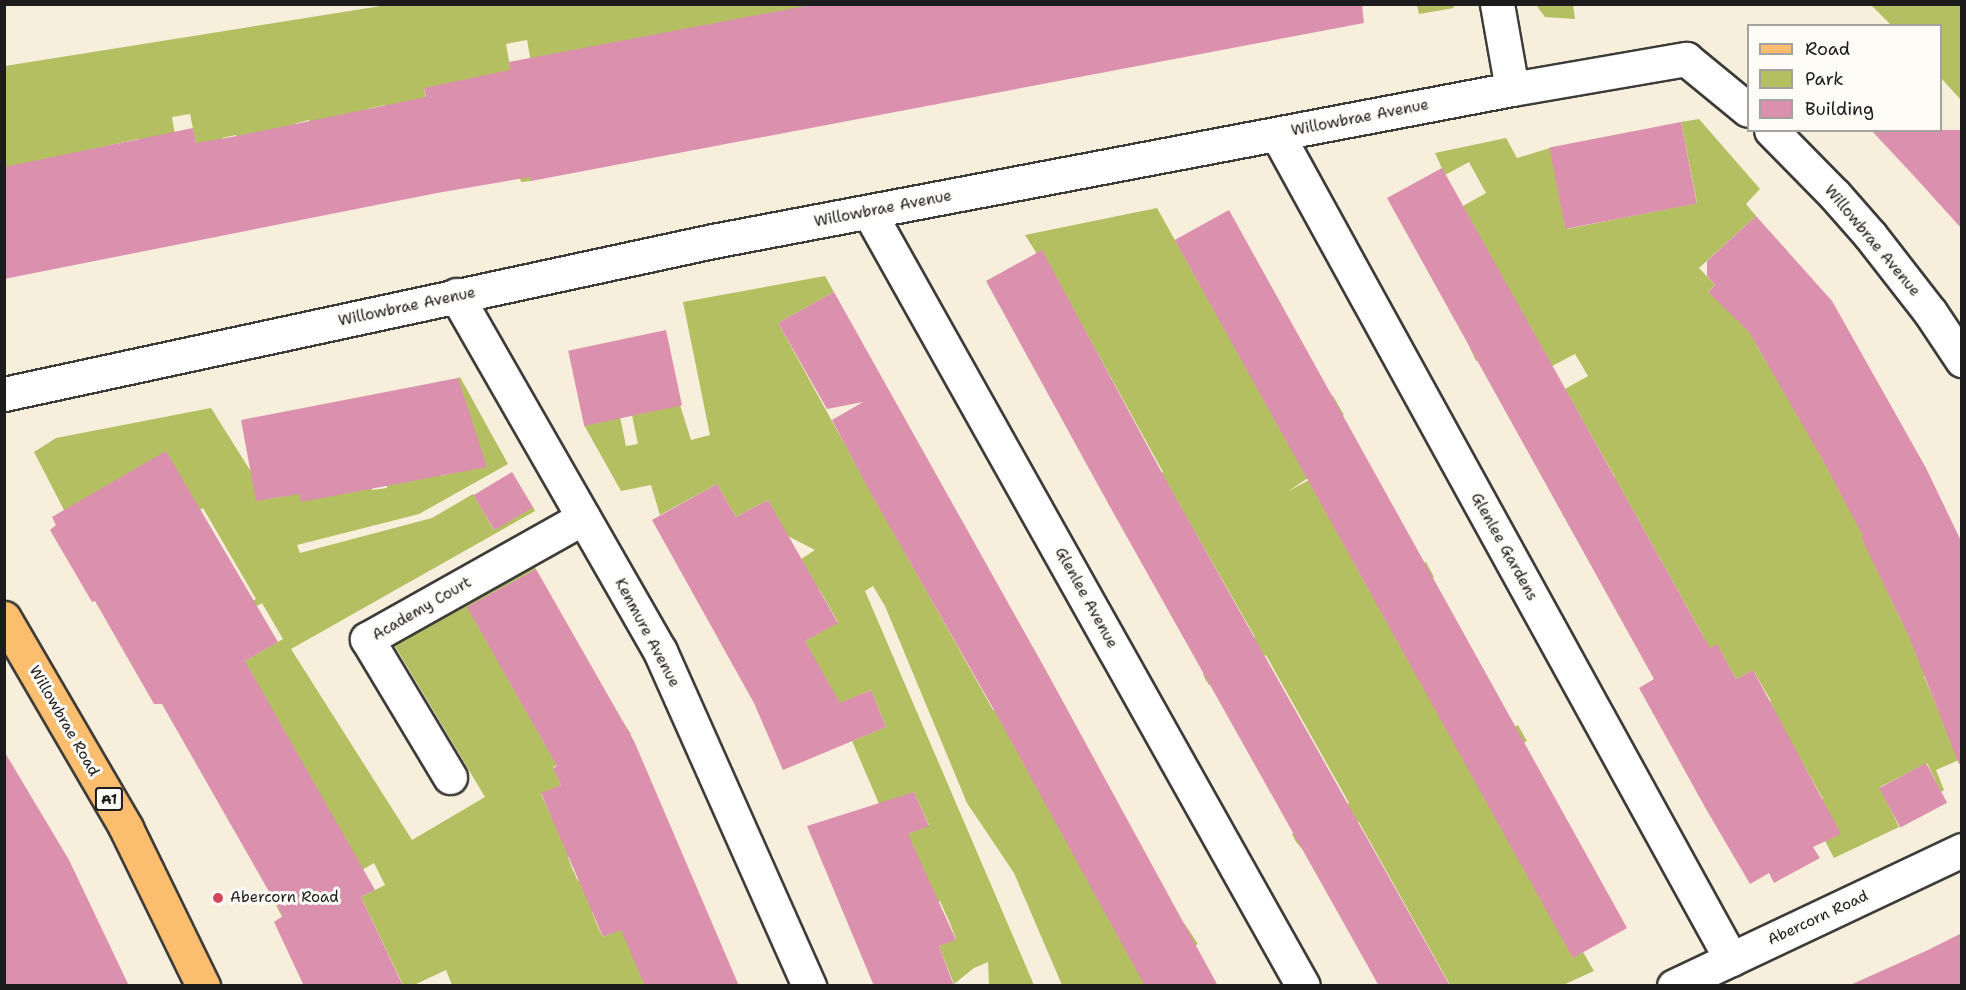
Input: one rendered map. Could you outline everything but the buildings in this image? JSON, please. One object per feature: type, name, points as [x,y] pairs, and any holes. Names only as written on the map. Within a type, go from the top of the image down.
[{"type":"main road","name":"Willowbrae Road","points":[[4,618],[126,828],[203,986]]},
{"type":"street","points":[[1497,4],[1512,89]]},
{"type":"street","name":"Willowbrae Avenue","points":[[4,394],[713,241],[1512,89],[1686,59],[1747,108]]},
{"type":"street","name":"Willowbrae Avenue","points":[[1773,132],[1834,194],[1870,235],[1930,312],[1962,360]]},
{"type":"street","name":"Glenlee Gardens","points":[[1277,134],[1726,970]]},
{"type":"street","name":"Glenlee Avenue","points":[[869,212],[1303,986]]},
{"type":"street","name":"Kenmure Avenue","points":[[456,296],[660,651],[809,986]]},
{"type":"street","name":"Academy Court","points":[[450,777],[367,639],[584,518]]},
{"type":"street","name":"Abercorn Road","points":[[1674,986],[1726,970],[1962,850]]},
{"type":"green space","points":[[387,5],[816,5],[536,92],[527,40],[506,44],[531,181],[521,182],[520,178],[424,88],[443,191],[431,194],[414,110],[387,116],[385,105],[367,109],[369,119],[311,130],[309,120],[294,124],[295,134],[239,145],[236,135],[222,138],[224,148],[198,153],[190,114],[172,117],[177,147],[138,139],[93,149],[96,165],[5,192],[5,66]]},
{"type":"green space","points":[[1417,5],[1453,5],[1454,8],[1419,14]]},
{"type":"green space","points":[[1536,5],[1573,5],[1575,19],[1545,17]]},
{"type":"green space","points":[[1871,5],[1961,5],[1961,100],[1942,79],[1942,24],[1890,24]]},
{"type":"green space","points":[[1699,119],[1760,189],[1746,204],[1756,216],[1699,268],[1715,285],[1708,292],[1764,341],[1757,346],[1870,533],[1862,537],[1901,620],[1907,617],[1932,673],[1924,676],[1959,760],[1936,770],[1944,790],[1941,792],[1927,763],[1880,787],[1899,827],[1834,858],[1808,808],[1823,799],[1805,767],[1790,776],[1754,711],[1771,701],[1753,670],[1736,679],[1717,645],[1654,679],[1704,637],[1620,487],[1564,517],[1560,508],[1615,477],[1565,389],[1588,376],[1575,354],[1552,366],[1532,330],[1476,361],[1470,348],[1524,317],[1463,206],[1486,193],[1469,162],[1445,175],[1435,153],[1506,138],[1517,158],[1550,148],[1567,229],[1697,203],[1681,122]]},
{"type":"green space","points":[[1157,208],[1237,351],[1333,396],[1344,415],[1289,445],[1308,478],[1287,492],[1309,480],[1370,592],[1426,562],[1434,577],[1379,608],[1463,756],[1518,725],[1527,741],[1472,771],[1574,956],[1583,952],[1594,971],[1563,985],[1450,985],[1359,822],[1304,851],[1296,842],[1292,834],[1349,803],[1266,655],[1209,685],[1204,677],[1202,668],[1255,637],[1171,490],[1108,503],[1163,472],[1082,325],[1025,235]]},
{"type":"green space","points":[[825,276],[834,292],[778,323],[993,710],[1050,678],[1129,954],[1184,923],[1198,944],[1142,975],[1147,985],[1062,985],[1014,873],[967,803],[885,606],[873,586],[865,591],[1034,985],[989,985],[988,962],[974,968],[954,984],[939,946],[956,939],[949,921],[940,901],[924,908],[894,840],[929,825],[914,792],[880,806],[852,741],[886,727],[871,690],[837,705],[805,641],[838,622],[819,589],[786,607],[770,579],[815,550],[786,535],[768,500],[736,517],[717,484],[660,515],[651,485],[621,491],[584,425],[620,417],[626,446],[638,444],[632,415],[680,405],[691,440],[710,435],[683,302]]},
{"type":"green space","points":[[460,377],[508,464],[419,514],[297,545],[300,553],[432,518],[473,494],[494,530],[533,507],[535,511],[291,649],[412,840],[485,797],[393,643],[533,563],[536,569],[468,607],[547,748],[621,719],[631,734],[553,767],[561,785],[541,794],[552,818],[571,810],[588,848],[568,857],[572,868],[578,881],[597,872],[611,904],[592,912],[597,925],[603,937],[622,929],[645,985],[452,985],[446,970],[414,985],[403,985],[361,897],[385,885],[374,863],[282,917],[274,901],[354,855],[254,678],[173,723],[165,707],[283,639],[262,603],[221,626],[218,621],[256,599],[203,508],[165,530],[64,510],[34,452],[56,438],[211,408],[268,499],[370,480],[372,490],[387,488],[386,476],[439,467],[441,476],[457,472],[458,378]]},
{"type":"place","name":"Abercorn Road","points":[[218,898]]}]
